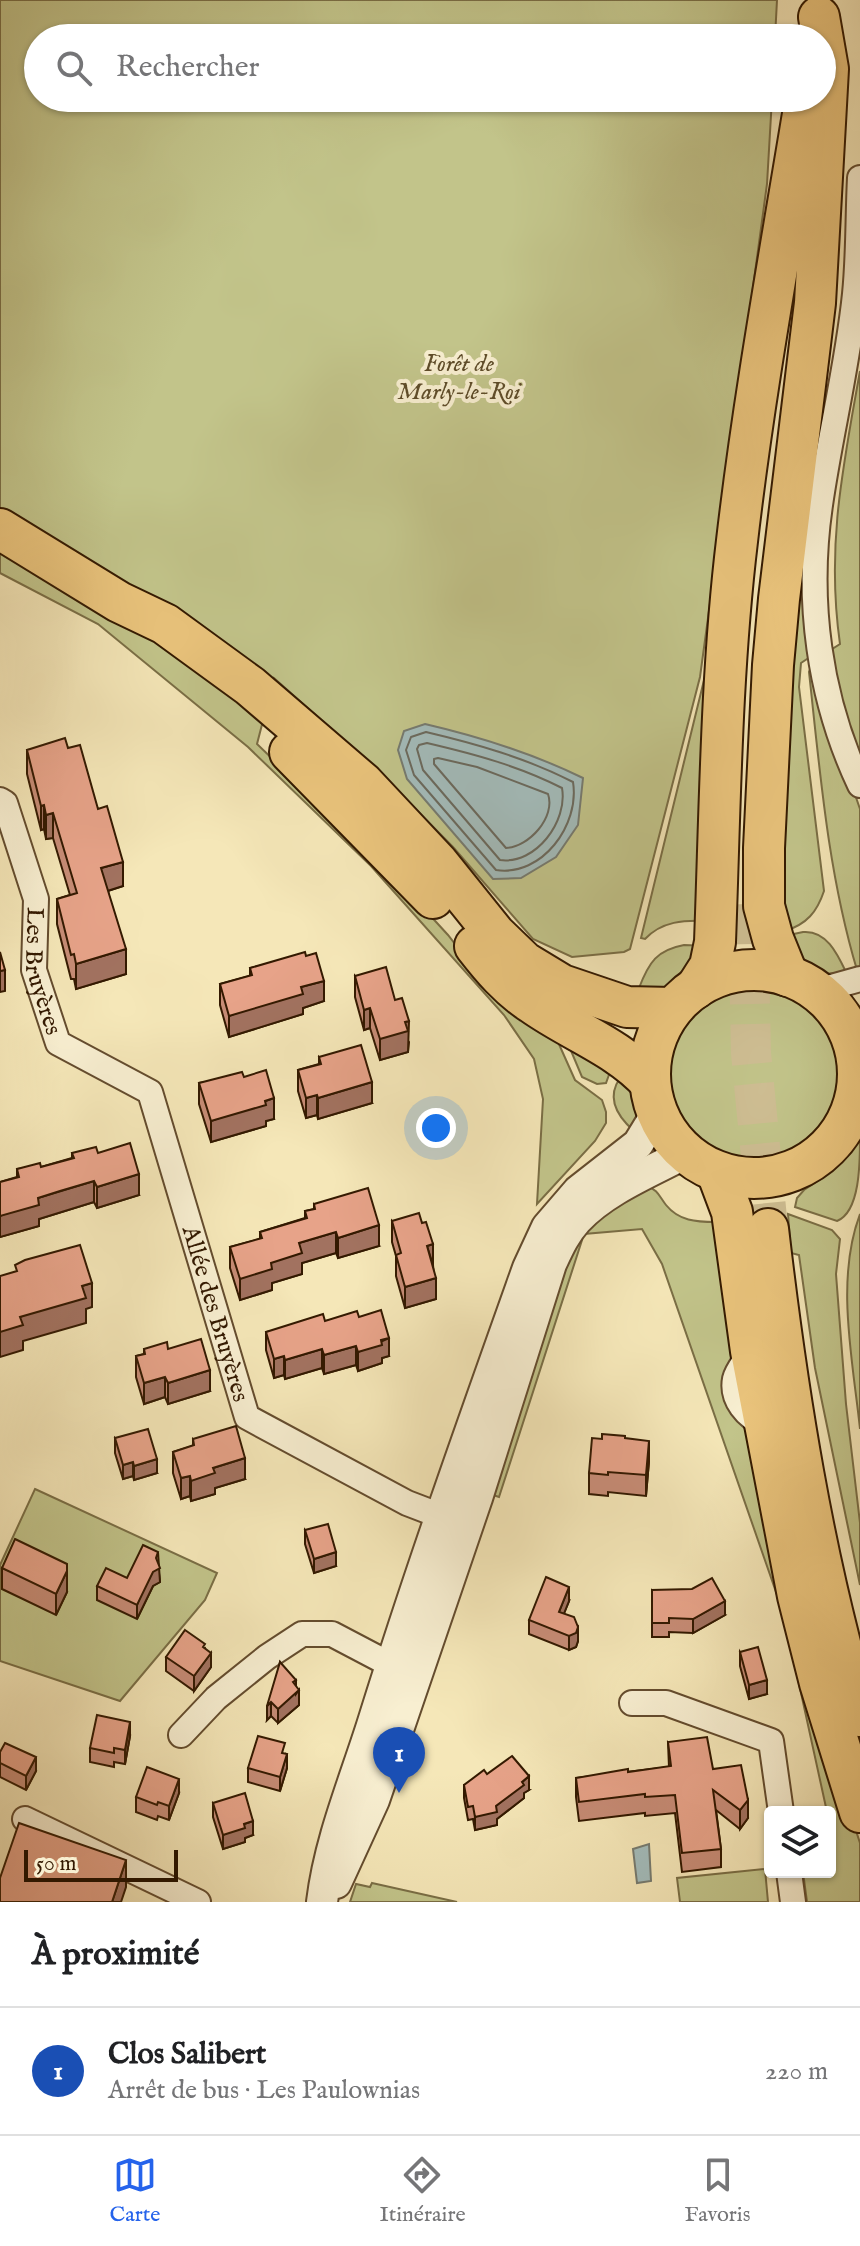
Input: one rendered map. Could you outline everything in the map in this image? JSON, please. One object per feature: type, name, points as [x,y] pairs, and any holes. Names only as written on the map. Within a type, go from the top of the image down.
[{"type":"main road","points":[[654,1097],[651,1056],[659,1031],[710,966],[715,942],[725,668],[737,541],[786,202],[803,112]]},
{"type":"main road","points":[[804,112],[802,182],[750,592],[741,713],[741,904],[765,533],[802,284],[819,218]]},
{"type":"main road","points":[[119,602],[271,733],[464,931],[495,973],[532,1004],[616,1052],[654,1097],[674,1141],[702,1163],[743,1178],[770,1177],[795,1170],[823,1152],[844,1127],[853,1107],[857,1085],[856,1037],[839,1014],[802,983],[773,939],[764,906],[773,665],[813,336],[825,112]]},
{"type":"main road","points":[[0,529],[119,602],[165,624],[250,686],[363,783],[438,863],[495,934],[524,962],[562,985],[627,1007],[684,998],[725,974],[756,970],[802,983]]},
{"type":"main road","points":[[702,1163],[732,1212],[751,1351],[798,1596],[820,1683],[860,1812]]},
{"type":"main road","points":[[795,1170],[784,1205],[784,1241],[807,1399],[860,1648]]},
{"type":"main road","points":[[860,1716],[820,1557],[762,1229],[770,1351],[789,1461],[825,1623],[860,1754]]},
{"type":"street","points":[[860,178],[855,293],[819,508],[815,601],[825,685],[836,725],[860,785]]},
{"type":"street","name":"Les Bruyères","points":[[0,800],[5,803],[36,899],[34,970],[58,1043],[150,1092]]},
{"type":"street","points":[[802,983],[860,979]]},
{"type":"street","name":"Allée des Bruyères","points":[[150,1092],[247,1417],[407,1503],[454,1521]]},
{"type":"street","points":[[454,1521],[528,1268],[547,1227],[578,1191],[638,1144],[654,1097]]},
{"type":"street","points":[[323,1902],[326,1867],[339,1822],[404,1670],[454,1521],[561,1242],[577,1220],[603,1199],[702,1163]]},
{"type":"street","points":[[181,1735],[216,1698],[267,1657],[302,1634],[332,1634],[404,1670]]},
{"type":"street","points":[[632,1703],[666,1703],[771,1741],[780,1806]]},
{"type":"street","points":[[25,1819],[198,1902]]},
{"type":"street","points":[[790,1878],[793,1902]]},
{"type":"green space","name":"Forêt de Marly-le-Roi","points":[[0,0],[777,0],[776,24],[24,24],[24,112],[771,112],[767,184],[700,677],[630,949],[572,957],[533,939],[453,847],[374,767],[274,678],[257,744],[394,876],[448,935],[492,992],[558,1042],[575,1080],[602,1100],[606,1123],[595,1141],[537,1204],[543,1099],[534,1059],[504,1015],[371,866],[248,747],[98,624],[0,573]]},
{"type":"green space","points":[[860,371],[860,753],[846,721],[829,651],[840,644],[835,574],[838,507]]},
{"type":"green space","points":[[802,569],[810,657],[801,663],[799,687],[824,891],[810,916],[785,931],[779,866],[786,680]]},
{"type":"green space","points":[[811,667],[860,809],[860,970],[857,970],[847,933],[826,822],[809,672]]},
{"type":"green space","points":[[706,672],[707,921],[674,923],[659,928],[645,939],[641,938]]},
{"type":"green space","points":[[811,932],[824,939],[835,950],[846,972],[825,974],[805,967],[789,935]]},
{"type":"green space","points":[[684,945],[708,946],[685,981],[666,992],[639,988],[655,959],[667,950]]},
{"type":"green space","points":[[756,986],[789,993],[817,1012],[836,1040],[843,1073],[836,1106],[817,1134],[789,1153],[756,1160],[723,1153],[695,1134],[676,1106],[669,1073],[676,1040],[695,1012],[723,993]]},
{"type":"green space","points":[[569,1046],[610,1072],[606,1083],[597,1084],[582,1077]]},
{"type":"green space","points":[[620,1078],[639,1102],[640,1114],[634,1131],[623,1120],[614,1100]]},
{"type":"green space","points":[[860,1138],[857,1186],[845,1216],[837,1221],[795,1207],[797,1198],[804,1190],[849,1154]]},
{"type":"green space","points":[[647,1186],[656,1191],[676,1214],[695,1221],[716,1222],[827,1743],[860,1843],[860,1902],[807,1902],[804,1878],[836,1878],[836,1806],[826,1806],[784,1615],[662,1264],[642,1229],[584,1234],[499,1497],[487,1493],[558,1274],[582,1230]]},
{"type":"green space","points":[[788,1214],[832,1230],[840,1239],[836,1274],[846,1404],[860,1523],[860,1585],[815,1368],[799,1255],[791,1253]]},
{"type":"green space","points":[[860,1214],[860,1429],[847,1293],[848,1266]]},
{"type":"green space","points":[[35,1489],[217,1573],[205,1600],[120,1701],[0,1661],[0,1565]]},
{"type":"green space","points":[[764,1869],[768,1902],[680,1902],[677,1878]]},
{"type":"green space","points":[[372,1883],[457,1902],[350,1902],[356,1884],[370,1887]]},
{"type":"water","points":[[425,724],[506,746],[583,778],[578,825],[556,857],[521,878],[493,879],[407,779],[398,750],[404,731]]},
{"type":"water","points":[[649,1844],[651,1881],[637,1883],[633,1849]]},
{"type":"building","points":[[65,738],[68,748],[80,745],[98,809],[107,806],[123,862],[101,868],[126,949],[76,964],[57,899],[77,893],[53,813],[46,815],[44,805],[41,806],[27,750]]},
{"type":"building","points":[[0,952],[5,970],[0,971]]},
{"type":"building","points":[[305,952],[306,956],[316,953],[324,981],[301,987],[303,994],[229,1016],[220,984],[252,975],[250,968]]},
{"type":"building","points":[[386,967],[395,1000],[402,998],[409,1021],[405,1022],[408,1031],[380,1039],[370,1008],[364,1010],[355,976]]},
{"type":"building","points":[[361,1045],[372,1082],[318,1098],[317,1095],[306,1098],[298,1070],[321,1064],[319,1057]]},
{"type":"building","points":[[266,1070],[274,1098],[265,1101],[266,1105],[211,1121],[199,1083],[242,1072],[244,1077]]},
{"type":"building","points":[[130,1143],[139,1174],[97,1187],[94,1181],[60,1191],[38,1198],[39,1205],[0,1216],[0,1182],[19,1177],[17,1169],[40,1163],[41,1167],[74,1158],[72,1153],[96,1147],[98,1153]]},
{"type":"building","points":[[368,1188],[379,1225],[338,1238],[336,1232],[299,1243],[302,1253],[271,1263],[272,1269],[240,1279],[230,1247],[262,1238],[260,1232],[307,1218],[305,1211],[315,1209],[314,1204]]},
{"type":"building","points":[[419,1213],[422,1223],[426,1222],[433,1244],[427,1246],[436,1278],[405,1287],[396,1255],[401,1253],[392,1221]]},
{"type":"building","points":[[80,1245],[92,1283],[82,1286],[86,1298],[20,1317],[23,1325],[0,1332],[0,1276],[17,1271],[15,1265],[25,1260]]},
{"type":"building","points":[[381,1310],[389,1338],[381,1340],[382,1345],[358,1352],[356,1346],[324,1355],[322,1349],[285,1360],[284,1356],[274,1359],[266,1332],[323,1314],[325,1321],[357,1311],[359,1317]]},
{"type":"building","points":[[201,1339],[210,1370],[168,1383],[165,1377],[144,1383],[136,1356],[145,1354],[144,1349],[167,1342],[168,1349]]},
{"type":"building","points":[[236,1426],[245,1458],[213,1468],[215,1473],[191,1481],[190,1476],[181,1478],[173,1452],[194,1445],[193,1439]]},
{"type":"building","points":[[148,1429],[157,1459],[134,1466],[133,1462],[123,1465],[115,1438]]},
{"type":"building","points":[[602,1434],[649,1441],[646,1475],[589,1473],[592,1438],[602,1439]]},
{"type":"building","points":[[328,1524],[336,1552],[314,1559],[305,1530]]},
{"type":"building","points":[[15,1539],[67,1564],[67,1571],[56,1594],[2,1568]]},
{"type":"building","points":[[143,1545],[158,1552],[156,1558],[160,1568],[153,1572],[137,1605],[97,1586],[106,1568],[127,1578]]},
{"type":"building","points":[[546,1577],[569,1587],[559,1612],[574,1617],[578,1627],[576,1633],[569,1636],[529,1620]]},
{"type":"building","points":[[712,1578],[725,1601],[693,1619],[669,1618],[669,1623],[652,1623],[652,1590],[692,1589]]},
{"type":"building","points":[[185,1630],[205,1644],[203,1647],[211,1653],[194,1676],[166,1657]]},
{"type":"building","points":[[758,1647],[767,1680],[749,1685],[740,1652]]},
{"type":"building","points":[[280,1662],[296,1680],[293,1682],[299,1690],[278,1709],[271,1702],[267,1706]]},
{"type":"building","points":[[97,1715],[130,1722],[125,1750],[114,1748],[114,1753],[90,1748]]},
{"type":"building","points":[[258,1736],[285,1743],[282,1753],[287,1754],[280,1777],[248,1768]]},
{"type":"building","points":[[707,1737],[713,1769],[741,1765],[748,1800],[740,1810],[713,1790],[721,1849],[682,1853],[675,1795],[645,1797],[645,1794],[579,1802],[576,1778],[628,1769],[628,1772],[671,1766],[668,1742]]},
{"type":"building","points":[[5,1743],[36,1757],[26,1776],[0,1763],[0,1752]]},
{"type":"building","points":[[512,1756],[529,1776],[522,1782],[524,1785],[496,1806],[497,1812],[475,1817],[473,1806],[468,1807],[464,1785],[484,1770],[487,1774]]},
{"type":"building","points":[[147,1767],[179,1779],[169,1806],[136,1797]]},
{"type":"building","points":[[245,1793],[253,1821],[244,1824],[245,1828],[223,1835],[213,1803]]},
{"type":"building","points":[[19,1823],[126,1860],[112,1902],[0,1902],[0,1878]]},
{"type":"tunnel","points":[[748,904],[751,1053],[768,1229]]},
{"type":"place","name":"Clos Salibert","points":[[399,1793]]}]
